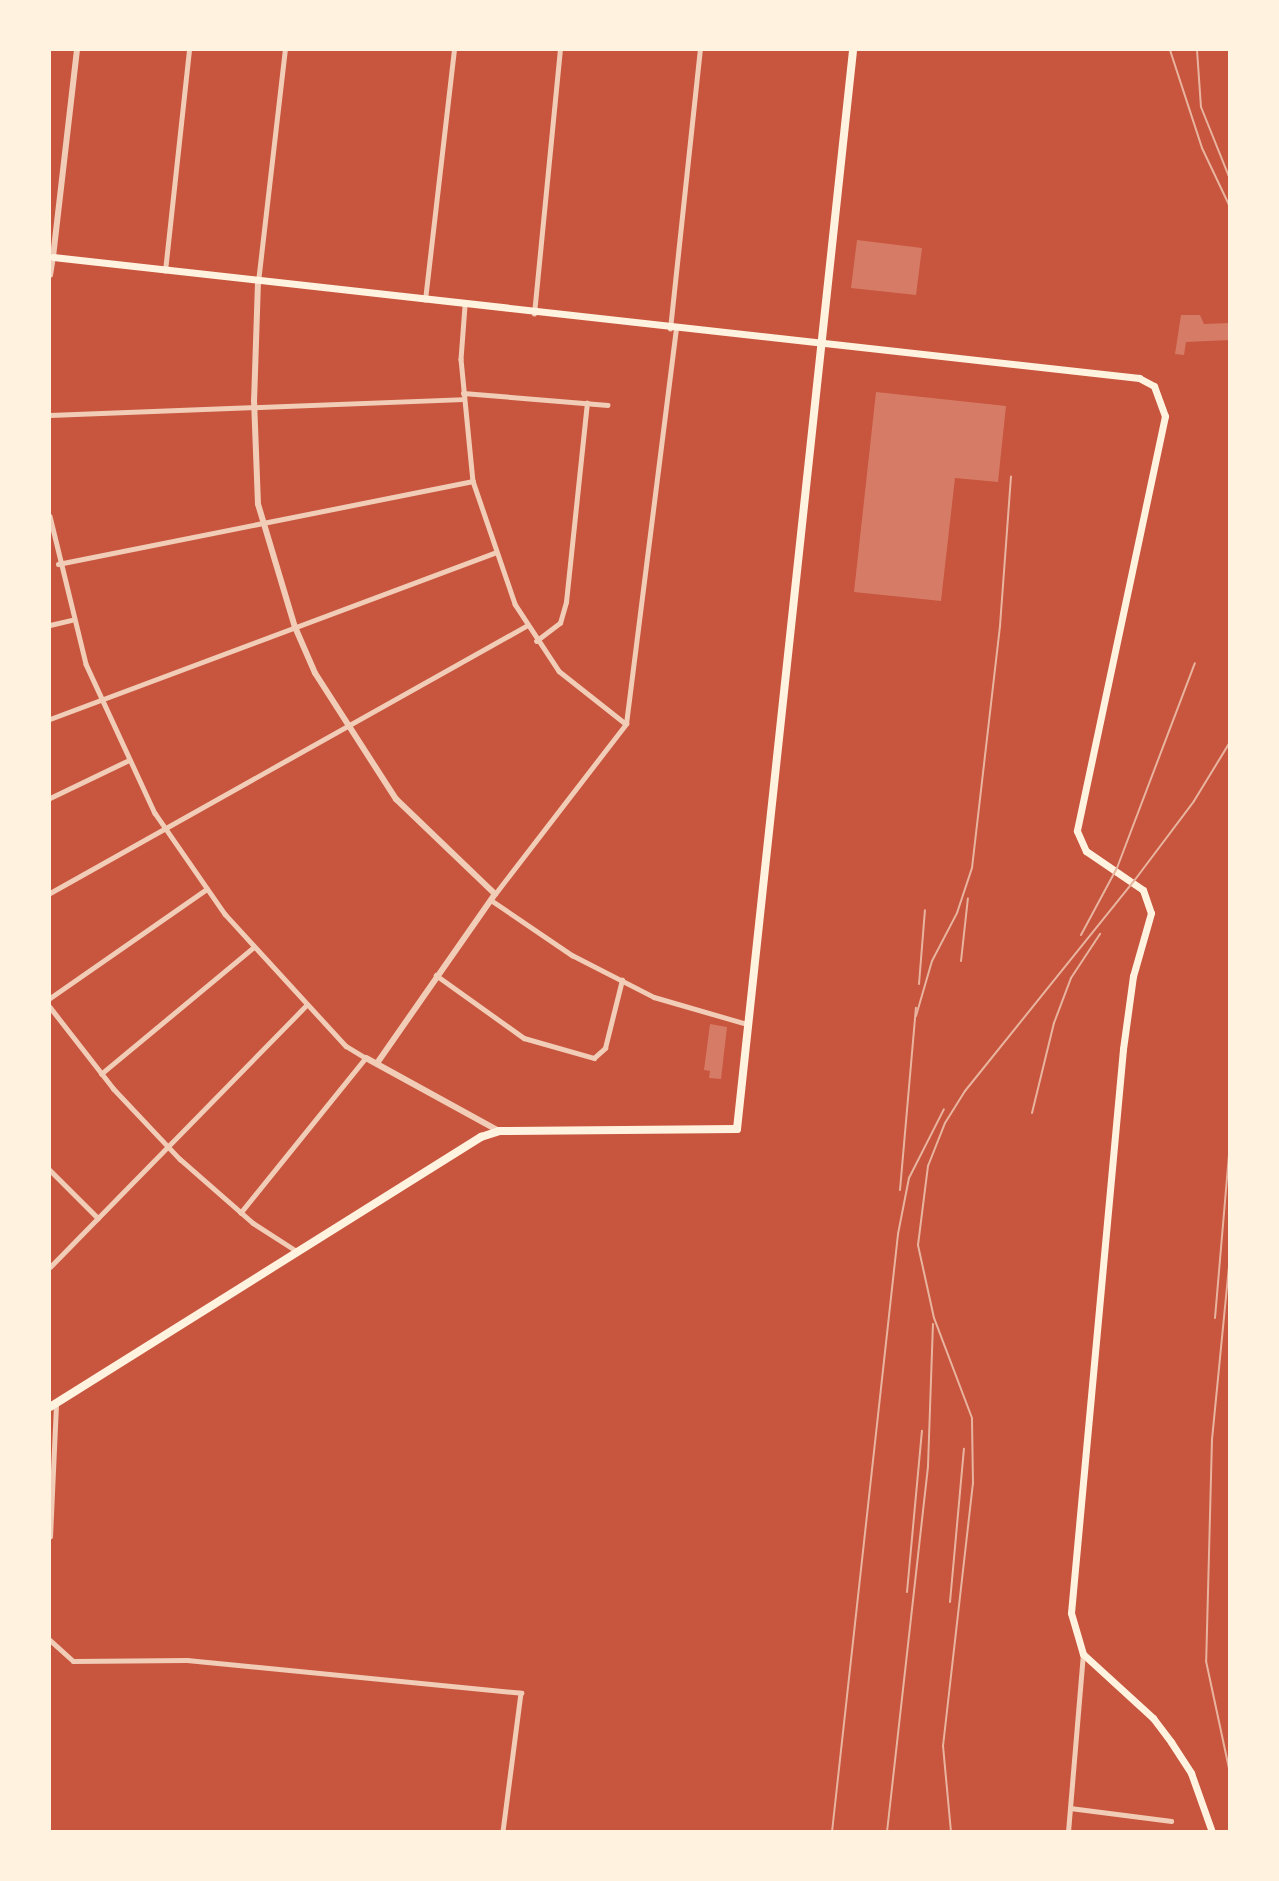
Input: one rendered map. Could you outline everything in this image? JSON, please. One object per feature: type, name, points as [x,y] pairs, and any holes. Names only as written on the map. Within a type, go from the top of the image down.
[{"type":"main road","points":[[53,1405],[449,1152],[499,1131],[737,1129],[853,50]]},
{"type":"main road","points":[[53,258],[673,330],[1139,378],[1154,386],[1165,416],[1077,831],[1086,851],[1143,890],[1151,913],[1133,976],[1106,1214],[1071,1613],[1083,1654],[1154,1718],[1191,1773],[1212,1832]]},
{"type":"street","points":[[50,275],[77,50]]},
{"type":"street","points":[[165,271],[189,50]]},
{"type":"street","points":[[285,50],[258,282],[254,407],[263,521],[295,627],[347,725],[414,821],[493,897],[572,955],[654,997],[747,1024]]},
{"type":"street","points":[[425,302],[453,50]]},
{"type":"street","points":[[534,314],[560,50]]},
{"type":"street","points":[[376,1063],[493,897],[626,724],[673,330],[700,50]]},
{"type":"street","points":[[465,306],[463,396],[473,481],[496,552],[525,626],[536,641],[559,671],[626,724]]},
{"type":"street","points":[[50,415],[463,396],[608,405]]},
{"type":"street","points":[[536,641],[560,623],[566,602],[587,404]]},
{"type":"street","points":[[58,564],[263,521],[473,481]]},
{"type":"street","points":[[50,516],[71,620],[99,700],[127,761],[165,828],[207,889],[254,947],[346,1046],[499,1131]]},
{"type":"street","points":[[50,719],[496,552]]},
{"type":"street","points":[[50,625],[71,620]]},
{"type":"street","points":[[50,893],[525,626]]},
{"type":"street","points":[[50,798],[127,761]]},
{"type":"street","points":[[50,998],[207,889]]},
{"type":"street","points":[[101,1074],[254,947]]},
{"type":"street","points":[[436,975],[524,1038],[594,1058],[605,1048],[621,980]]},
{"type":"street","points":[[50,1267],[307,1005]]},
{"type":"street","points":[[50,1007],[101,1074],[168,1147],[241,1213],[295,1250]]},
{"type":"street","points":[[241,1213],[366,1058]]},
{"type":"street","points":[[50,1170],[98,1218]]},
{"type":"street","points":[[50,1537],[53,1405]]},
{"type":"street","points":[[50,1640],[74,1661],[187,1660],[521,1693],[502,1832]]},
{"type":"street","points":[[1068,1832],[1083,1654]]},
{"type":"street","points":[[1070,1808],[1171,1821]]},
{"type":"building","points":[[857,240],[922,248],[916,295],[851,288]]},
{"type":"building","points":[[1181,315],[1200,315],[1204,324],[1230,323],[1230,340],[1186,342],[1184,355],[1175,354]]},
{"type":"building","points":[[876,392],[1006,406],[998,482],[955,478],[941,601],[854,592]]},
{"type":"building","points":[[710,1024],[727,1027],[721,1079],[709,1078],[710,1071],[704,1070]]},
{"type":"railway","points":[[1170,50],[1202,148],[1230,207]]},
{"type":"railway","points":[[1197,50],[1201,107],[1230,179]]},
{"type":"railway","points":[[1230,70],[1230,138]]},
{"type":"railway","points":[[916,1016],[932,961],[957,913],[972,868],[1000,626],[1011,476]]},
{"type":"railway","points":[[1081,935],[1117,868],[1195,663]]},
{"type":"railway","points":[[951,1832],[943,1746],[973,1484],[972,1418],[934,1318],[918,1245],[928,1166],[945,1123],[965,1091],[1134,881],[1194,801],[1230,742]]},
{"type":"railway","points":[[961,961],[968,898]]},
{"type":"railway","points":[[919,984],[925,910]]},
{"type":"railway","points":[[1032,1113],[1054,1023],[1071,978],[1100,934]]},
{"type":"railway","points":[[900,1190],[916,1008]]},
{"type":"railway","points":[[832,1832],[898,1234],[909,1178],[944,1109]]},
{"type":"railway","points":[[1215,1318],[1230,1142]]},
{"type":"railway","points":[[1230,1256],[1212,1439],[1206,1661],[1230,1773]]},
{"type":"railway","points":[[887,1832],[928,1466],[933,1324]]},
{"type":"railway","points":[[907,1592],[922,1431]]},
{"type":"railway","points":[[950,1602],[964,1449]]}]
